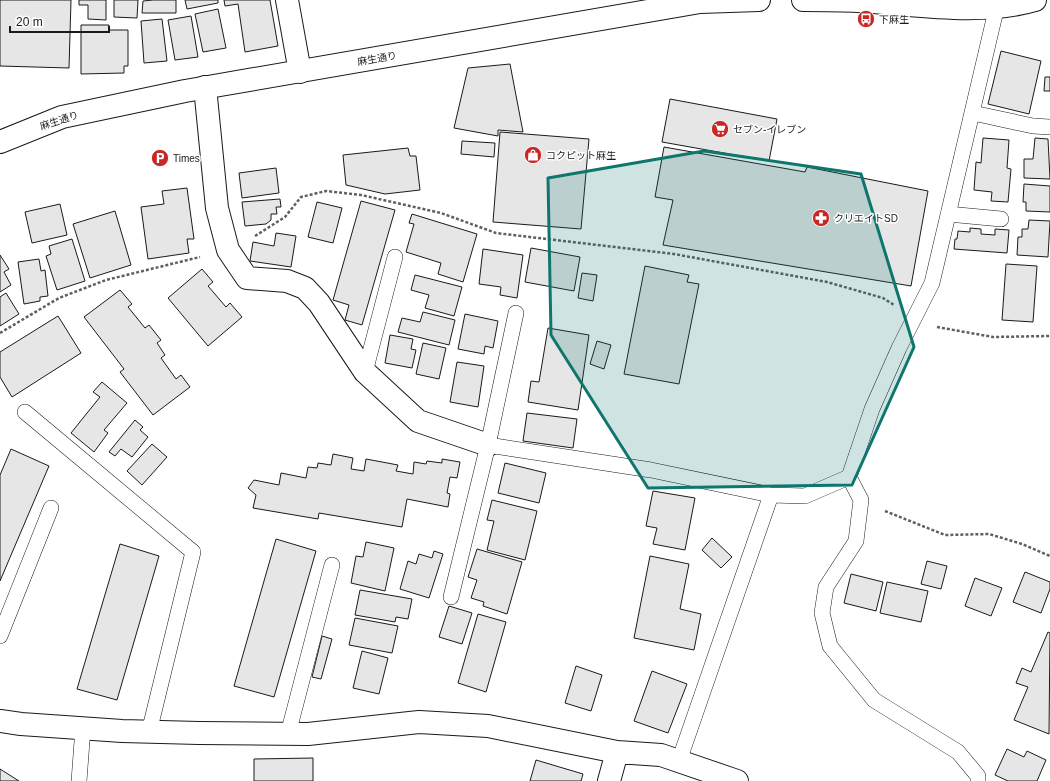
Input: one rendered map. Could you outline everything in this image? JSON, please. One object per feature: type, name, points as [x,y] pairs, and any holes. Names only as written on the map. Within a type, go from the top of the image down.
[{"type":"street","points":[[287,0],[300,72]]},
{"type":"street","name":"麻生通り","points":[[0,142],[62,117],[205,87],[300,72],[700,2],[759,0]]},
{"type":"street","points":[[803,0],[856,1],[931,6],[997,6],[1022,4],[1035,0]]},
{"type":"street","points":[[205,87],[217,208],[228,250],[246,278],[287,282],[305,288],[319,304],[365,372],[418,421],[488,445]]},
{"type":"street","points":[[0,720],[21,724],[149,732],[288,734],[308,734],[427,722],[488,726],[617,752],[661,755],[737,781]]},
{"type":"street","points":[[609,781],[617,752]]},
{"type":"lane","points":[[978,781],[978,776],[958,752],[874,700],[830,646],[822,613],[826,587],[856,541],[861,500],[849,477],[872,409],[914,318],[932,283],[997,6]]},
{"type":"lane","points":[[973,112],[1033,126],[1050,127]]},
{"type":"lane","points":[[948,214],[1000,219]]},
{"type":"lane","points":[[365,372],[395,257]]},
{"type":"lane","points":[[451,597],[488,445],[516,313]]},
{"type":"lane","points":[[25,412],[193,552],[149,732]]},
{"type":"lane","points":[[488,445],[652,470],[771,495],[805,496],[849,477]]},
{"type":"lane","points":[[679,761],[771,495]]},
{"type":"lane","points":[[0,636],[51,508]]},
{"type":"lane","points":[[288,734],[332,565]]},
{"type":"lane","points":[[79,781],[83,728]]},
{"type":"path","points":[[0,333],[59,298],[106,280],[228,250],[264,231],[285,217],[301,197],[326,191],[361,195],[441,213],[496,233],[674,254],[827,282],[883,298],[914,318],[935,327],[993,337],[1050,336]]},
{"type":"path","points":[[861,500],[910,522],[945,535],[990,534],[1022,544],[1050,556]]},
{"type":"highlighted area","points":[[704,151],[861,174],[914,347],[852,485],[648,488],[551,335],[548,178]]},
{"type":"building","points":[[0,0],[71,0],[69,68],[0,66]]},
{"type":"building","points":[[79,0],[106,0],[106,20],[88,19],[88,5],[79,5]]},
{"type":"building","points":[[114,0],[138,0],[137,18],[114,17]]},
{"type":"building","points":[[176,0],[176,13],[142,13],[143,1]]},
{"type":"building","points":[[185,0],[218,0],[218,3],[187,9]]},
{"type":"building","points":[[224,0],[270,0],[278,46],[245,52],[238,4],[225,6]]},
{"type":"building","points":[[218,9],[226,48],[203,52],[195,14]]},
{"type":"building","points":[[191,16],[198,57],[175,60],[168,20]]},
{"type":"building","points":[[162,19],[167,61],[144,63],[141,21]]},
{"type":"building","points":[[81,25],[109,25],[109,30],[128,30],[128,66],[124,66],[124,73],[81,74]]},
{"type":"building","points":[[1001,51],[1041,61],[1029,114],[988,104]]},
{"type":"building","points":[[510,64],[523,132],[498,130],[498,136],[454,128],[468,68]]},
{"type":"building","points":[[1045,77],[1050,77],[1050,91],[1044,91]]},
{"type":"building","points":[[670,99],[777,119],[769,161],[662,142]]},
{"type":"building","points":[[500,132],[589,139],[581,229],[493,222]]},
{"type":"building","points":[[983,138],[1009,140],[1007,168],[1011,169],[1008,202],[991,201],[992,192],[974,190],[976,162],[981,163]]},
{"type":"building","points":[[1035,138],[1048,139],[1050,179],[1024,178],[1024,159],[1033,159]]},
{"type":"building","points":[[462,141],[495,143],[494,157],[461,154]]},
{"type":"building","points":[[664,147],[805,172],[807,167],[928,191],[911,286],[663,245],[673,200],[655,197]]},
{"type":"building","points":[[408,148],[410,156],[416,156],[420,190],[385,194],[346,185],[343,155]]},
{"type":"building","points":[[276,168],[279,193],[242,198],[239,173]]},
{"type":"building","points":[[1024,184],[1050,186],[1050,212],[1026,211],[1026,202],[1023,202]]},
{"type":"building","points":[[187,188],[194,239],[187,239],[189,253],[148,259],[141,207],[164,204],[162,191]]},
{"type":"building","points":[[280,199],[281,207],[276,207],[277,214],[271,214],[271,220],[266,224],[245,226],[242,202]]},
{"type":"building","points":[[361,201],[395,210],[362,325],[345,320],[349,305],[333,300]]},
{"type":"building","points":[[317,202],[342,208],[333,243],[308,237]]},
{"type":"building","points":[[60,204],[67,235],[32,243],[25,212]]},
{"type":"building","points":[[115,211],[131,265],[90,278],[73,224]]},
{"type":"building","points":[[412,214],[477,234],[463,282],[438,274],[441,263],[406,252],[414,224],[409,223]]},
{"type":"building","points":[[1029,220],[1050,221],[1048,257],[1017,255],[1018,237],[1022,237],[1022,229],[1028,229]]},
{"type":"building","points":[[970,228],[981,229],[981,234],[995,235],[995,229],[1009,230],[1007,253],[954,249],[958,231],[970,232]]},
{"type":"building","points":[[276,233],[296,236],[291,267],[250,261],[253,242],[274,246]]},
{"type":"building","points":[[72,239],[85,281],[57,290],[46,256],[51,254],[49,246]]},
{"type":"building","points":[[531,248],[580,257],[574,291],[525,282]]},
{"type":"building","points":[[483,249],[523,255],[517,298],[500,295],[501,287],[479,284]]},
{"type":"building","points":[[0,255],[9,269],[4,272],[11,285],[0,292]]},
{"type":"building","points":[[39,259],[41,271],[45,270],[48,296],[40,297],[40,301],[24,304],[18,262]]},
{"type":"building","points":[[1006,264],[1037,266],[1033,322],[1002,320]]},
{"type":"building","points":[[645,266],[689,275],[687,282],[699,284],[679,384],[624,374]]},
{"type":"building","points":[[202,269],[213,282],[208,286],[226,307],[230,303],[242,317],[208,346],[168,298]]},
{"type":"building","points":[[582,273],[597,275],[593,301],[578,298]]},
{"type":"building","points":[[415,275],[462,287],[454,316],[425,308],[429,295],[411,290]]},
{"type":"building","points":[[120,290],[132,304],[128,307],[145,328],[149,325],[161,340],[157,343],[165,355],[161,358],[176,379],[181,375],[190,387],[153,415],[120,372],[124,369],[84,317]]},
{"type":"building","points":[[6,293],[19,314],[0,326],[0,297]]},
{"type":"building","points":[[423,312],[455,320],[449,345],[398,332],[402,318],[420,322]]},
{"type":"building","points":[[465,314],[498,321],[493,348],[485,346],[484,354],[458,349]]},
{"type":"building","points":[[58,316],[81,353],[12,397],[0,377],[0,352]]},
{"type":"building","points":[[548,328],[589,335],[578,410],[528,402],[531,381],[539,382]]},
{"type":"building","points":[[390,335],[413,339],[411,349],[416,350],[412,368],[385,363]]},
{"type":"building","points":[[597,341],[611,345],[604,369],[590,364]]},
{"type":"building","points":[[423,343],[446,348],[439,379],[416,374]]},
{"type":"building","points":[[457,362],[484,366],[478,407],[450,402]]},
{"type":"building","points":[[102,382],[127,403],[104,430],[108,433],[94,452],[71,433],[100,397],[93,392]]},
{"type":"building","points":[[527,413],[577,419],[573,448],[523,441]]},
{"type":"building","points":[[135,420],[143,427],[140,430],[148,437],[132,457],[121,449],[115,456],[109,452]]},
{"type":"building","points":[[152,444],[167,457],[142,485],[127,471]]},
{"type":"building","points":[[11,449],[49,466],[0,581],[0,475]]},
{"type":"building","points":[[333,454],[353,458],[351,469],[364,471],[366,459],[398,465],[396,471],[413,474],[414,462],[426,464],[427,461],[442,463],[442,459],[460,462],[457,478],[450,477],[447,493],[450,494],[448,507],[407,499],[402,527],[319,513],[318,519],[253,508],[256,495],[248,488],[254,480],[279,485],[281,473],[306,478],[308,467],[317,468],[318,463],[331,465]]},
{"type":"building","points":[[505,463],[546,473],[539,503],[498,493]]},
{"type":"building","points":[[653,491],[695,498],[685,550],[653,544],[657,528],[646,526]]},
{"type":"building","points":[[492,500],[537,511],[525,560],[487,550],[494,521],[487,520]]},
{"type":"building","points":[[712,538],[732,557],[721,568],[702,550]]},
{"type":"building","points":[[276,539],[316,551],[274,697],[234,686]]},
{"type":"building","points":[[366,542],[394,548],[385,591],[351,583],[356,556],[363,557]]},
{"type":"building","points":[[120,544],[159,556],[117,700],[77,689]]},
{"type":"building","points":[[477,549],[522,562],[507,614],[483,606],[484,602],[471,598],[477,580],[468,577]]},
{"type":"building","points":[[434,551],[443,554],[429,598],[400,589],[408,561],[416,564],[419,554],[432,558]]},
{"type":"building","points":[[650,556],[689,564],[680,609],[701,614],[694,650],[634,638]]},
{"type":"building","points":[[927,561],[947,566],[941,589],[921,584]]},
{"type":"building","points":[[1025,572],[1050,582],[1050,589],[1041,613],[1013,602]]},
{"type":"building","points":[[851,574],[883,582],[876,611],[844,603]]},
{"type":"building","points":[[975,578],[1002,588],[991,616],[965,606]]},
{"type":"building","points":[[887,582],[928,591],[921,622],[880,613]]},
{"type":"building","points":[[360,590],[412,599],[408,619],[396,617],[395,622],[355,615]]},
{"type":"building","points":[[449,606],[472,613],[462,644],[439,637]]},
{"type":"building","points":[[478,614],[506,622],[486,692],[458,683]]},
{"type":"building","points":[[355,618],[398,626],[392,653],[349,645]]},
{"type":"building","points":[[1048,632],[1050,633],[1049,734],[1014,720],[1028,687],[1016,683],[1022,668],[1031,672]]},
{"type":"building","points":[[322,636],[332,639],[321,679],[312,677]]},
{"type":"building","points":[[362,651],[388,658],[379,694],[353,688]]},
{"type":"building","points":[[576,666],[602,675],[591,711],[565,703]]},
{"type":"building","points":[[652,671],[687,684],[668,733],[634,721]]},
{"type":"building","points":[[1007,749],[1024,757],[1027,751],[1046,760],[1037,781],[1008,781],[995,775]]},
{"type":"building","points":[[313,758],[313,781],[254,781],[254,759]]},
{"type":"building","points":[[536,760],[583,774],[581,781],[530,781]]},
{"type":"building","points":[[0,769],[19,781],[0,781]]},
{"type":"place","name":"下麻生","points":[[866,19]]},
{"type":"place","name":"セブン-イレブン","points":[[720,129]]},
{"type":"place","name":"コクピット麻生","points":[[533,155]]},
{"type":"place","name":"Times","points":[[160,158]]},
{"type":"place","name":"クリエイトSD","points":[[821,218]]}]
